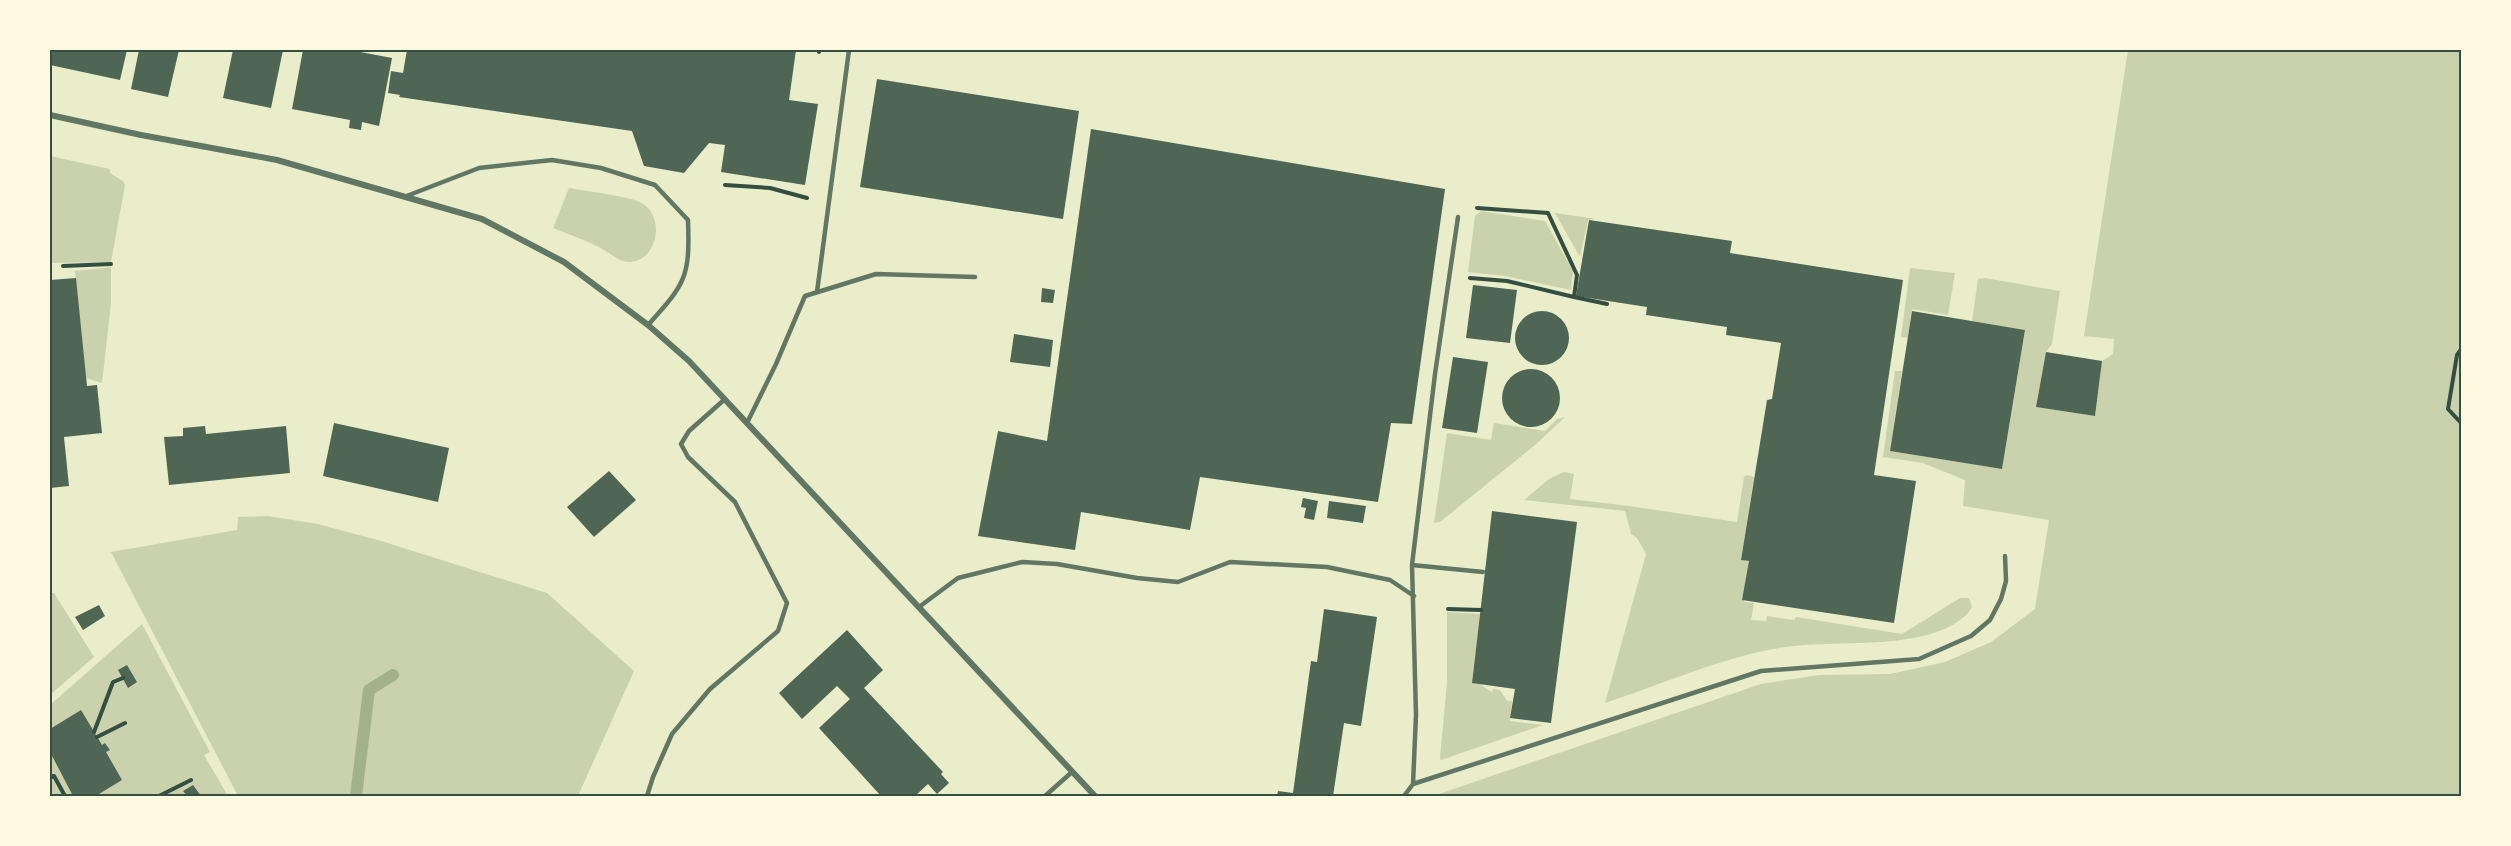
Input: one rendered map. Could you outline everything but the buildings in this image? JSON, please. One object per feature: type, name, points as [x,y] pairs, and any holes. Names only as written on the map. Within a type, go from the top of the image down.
[{"type":"street","points":[[50,116],[277,159],[482,219],[564,262],[648,325],[689,361],[1095,796]]},
{"type":"lane","points":[[817,292],[849,50]]},
{"type":"lane","points":[[404,197],[479,168],[541,161],[601,168],[655,185],[688,220],[689,260],[682,284],[648,325]]},
{"type":"lane","points":[[1404,796],[1413,784],[1416,715],[1412,565],[1435,374],[1458,217]]},
{"type":"lane","points":[[747,423],[776,364],[805,296],[876,274],[975,277]]},
{"type":"lane","points":[[647,796],[672,734],[710,689],[778,631],[787,603],[735,501],[688,456],[681,444],[689,431],[725,399]]},
{"type":"lane","points":[[1413,784],[1761,671],[1919,659],[1971,636],[1990,620],[2001,599],[2006,582],[2005,556]]},
{"type":"lane","points":[[919,607],[958,578],[1022,562],[1057,564],[1137,578],[1178,582],[1230,562],[1327,567],[1390,580],[1414,596]]},
{"type":"lane","points":[[1412,565],[1483,572]]},
{"type":"lane","points":[[1045,796],[1072,772]]},
{"type":"path","points":[[725,185],[770,188],[812,199]]},
{"type":"path","points":[[1473,208],[1548,213],[1577,275],[1574,297]]},
{"type":"path","points":[[63,266],[111,264]]},
{"type":"path","points":[[1469,278],[1507,281],[1607,304]]},
{"type":"path","points":[[2462,348],[2457,355],[2448,408],[2462,424]]},
{"type":"path","points":[[1448,609],[1481,610]]},
{"type":"path","points":[[94,732],[113,682],[123,678]]},
{"type":"path","points":[[97,737],[125,723]]},
{"type":"path","points":[[50,777],[54,776],[65,796]]},
{"type":"path","points":[[159,796],[191,780]]},
{"type":"green space","points":[[2128,50],[2461,50],[2461,796],[1433,796],[1761,684],[1819,675],[1890,674],[1945,662],[1991,642],[2035,609],[2049,520],[1963,506],[1965,480],[1923,463],[1883,457],[1895,371],[1902,371],[1890,451],[2002,469],[2025,330],[1972,321],[1978,279],[1985,278],[2060,291],[2052,344],[2046,352],[2036,407],[2095,416],[2102,361],[2113,354],[2114,339],[2084,336]]},
{"type":"green space","points":[[50,156],[110,169],[110,173],[123,181],[125,185],[111,262],[50,263]]},
{"type":"green space","points":[[569,188],[617,196],[642,203],[650,210],[654,219],[656,229],[652,248],[638,260],[622,261],[592,244],[553,228]]},
{"type":"green space","points":[[1481,211],[1545,221],[1573,271],[1571,290],[1505,276],[1468,272],[1475,216]]},
{"type":"green space","points":[[1555,213],[1596,219],[1588,220],[1580,257]]},
{"type":"green space","points":[[111,267],[111,303],[102,383],[86,378],[75,271]]},
{"type":"green space","points":[[1910,268],[1955,273],[1948,315],[1912,309],[1908,338],[1901,337]]},
{"type":"green space","points":[[1565,417],[1535,445],[1440,522],[1434,523],[1447,433],[1491,440],[1494,423],[1545,431],[1557,419]]},
{"type":"green space","points":[[1564,472],[1574,474],[1570,499],[1737,522],[1744,477],[1747,475],[1754,477],[1741,560],[1749,561],[1744,602],[1754,603],[1751,620],[1766,621],[1767,616],[1794,620],[1796,617],[1902,634],[1960,598],[1969,598],[1972,607],[1954,624],[1921,637],[1865,643],[1801,645],[1763,651],[1718,663],[1605,703],[1646,554],[1637,538],[1631,534],[1625,511],[1524,500],[1549,479]]},
{"type":"green space","points":[[268,516],[318,524],[381,541],[547,593],[634,671],[578,796],[238,796],[111,552],[237,530],[238,517]]},
{"type":"green space","points":[[50,593],[54,593],[94,657],[50,695]]},
{"type":"green space","points":[[1447,612],[1480,614],[1472,683],[1478,683],[1492,692],[1493,689],[1500,690],[1507,701],[1512,701],[1510,721],[1543,725],[1441,760],[1447,683]]},
{"type":"green space","points":[[142,624],[210,752],[204,755],[228,796],[50,796],[50,705]]},
{"type":"waterway","points":[[356,796],[369,690],[393,675]]}]
